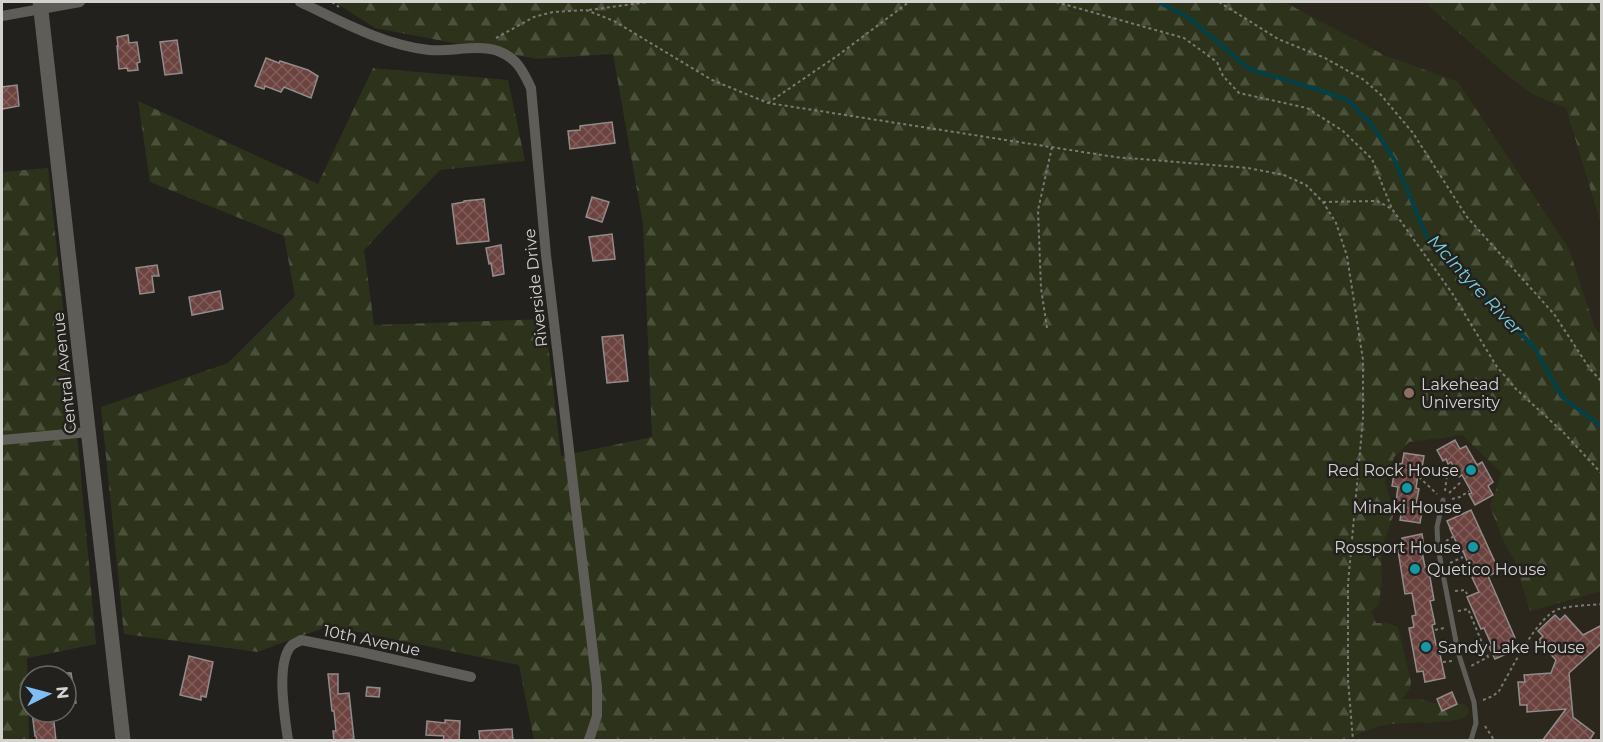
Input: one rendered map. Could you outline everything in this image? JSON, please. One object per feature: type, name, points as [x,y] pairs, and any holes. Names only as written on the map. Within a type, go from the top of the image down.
[{"type":"street","points":[[2,16],[41,5],[80,2]]},
{"type":"street","name":"Riverside Drive","points":[[300,2],[375,36],[403,45],[431,50],[477,48],[499,52],[519,64],[531,88],[546,255],[597,687],[597,716],[589,741]]},
{"type":"street","name":"Central Avenue","points":[[41,5],[123,741]]},
{"type":"street","points":[[2,440],[89,432]]},
{"type":"street","name":"10th Avenue","points":[[288,741],[282,687],[285,660],[291,646],[301,640],[471,677]]},
{"type":"lane","points":[[1443,500],[1437,527],[1438,546],[1458,652],[1474,702],[1476,723],[1472,741]]},
{"type":"path","points":[[477,48],[534,17],[553,12],[648,2]]},
{"type":"path","points":[[768,103],[837,56],[909,2]]},
{"type":"path","points":[[1056,2],[1184,38],[1217,62],[1223,76],[1239,93],[1307,108],[1343,131],[1372,159],[1392,209],[1452,293],[1497,367],[1516,389],[1564,433],[1602,474]]},
{"type":"path","points":[[1220,2],[1278,39],[1325,58],[1354,74],[1381,95],[1413,133],[1467,217],[1554,314],[1590,369],[1602,382]]},
{"type":"path","points":[[586,10],[614,21],[712,80],[768,103],[1115,157],[1248,168],[1284,175],[1306,185],[1323,202],[1336,223],[1347,256],[1363,360],[1363,418],[1348,584],[1348,680],[1353,741]]},
{"type":"path","points":[[1047,328],[1041,288],[1038,210],[1052,147]]},
{"type":"path","points":[[1323,202],[1377,201],[1392,209]]},
{"type":"path","points":[[1443,500],[1448,467]]},
{"type":"path","points":[[1419,477],[1443,500]]},
{"type":"path","points":[[1443,500],[1462,481]]},
{"type":"path","points":[[1443,500],[1460,497],[1469,491]]},
{"type":"path","points":[[1442,570],[1463,557]]},
{"type":"path","points":[[1442,570],[1467,570]]},
{"type":"path","points":[[1446,593],[1465,590],[1467,594]]},
{"type":"path","points":[[1474,702],[1493,696],[1499,691],[1534,630],[1548,615],[1559,609],[1602,604]]},
{"type":"path","points":[[1450,612],[1467,609],[1488,657],[1463,670]]},
{"type":"path","points":[[1479,635],[1484,633]]},
{"type":"path","points":[[1484,646],[1489,643]]},
{"type":"path","points":[[1476,714],[1494,741]]},
{"type":"shaded area","name":"Lakehead University","points":[[1170,2],[1601,2],[1601,740],[1258,740]]},
{"type":"green space","points":[[335,2],[1284,2],[1384,55],[1458,82],[1569,249],[1594,326],[1601,335],[1601,591],[1530,611],[1515,562],[1503,540],[1490,506],[1502,473],[1462,435],[1409,442],[1394,457],[1385,482],[1394,514],[1381,549],[1382,581],[1379,604],[1371,612],[1376,623],[1387,623],[1398,627],[1411,682],[1410,688],[1402,699],[1464,704],[1469,709],[1466,717],[1446,721],[1385,725],[1345,740],[534,740],[519,665],[329,626],[257,652],[124,634],[101,407],[228,363],[295,296],[284,236],[150,182],[138,101],[318,184],[373,68],[508,80],[525,161],[440,170],[364,250],[374,325],[545,319],[561,456],[652,437],[643,224],[613,54],[537,59],[375,28]]},
{"type":"green space","points":[[1429,2],[1601,2],[1601,224],[1566,108],[1534,95],[1508,76],[1429,6]]},
{"type":"green space","points":[[48,168],[79,454],[96,644],[27,658],[27,664],[18,664],[18,724],[29,724],[29,740],[2,740],[2,172]]},
{"type":"building","points":[[128,35],[129,43],[137,42],[140,62],[137,63],[138,70],[119,69],[117,37]]},
{"type":"building","points":[[177,40],[182,73],[165,75],[160,42]]},
{"type":"building","points":[[266,58],[308,70],[318,76],[311,98],[284,87],[281,92],[265,86],[264,89],[255,86]]},
{"type":"building","points":[[17,85],[19,106],[2,109],[2,87]]},
{"type":"building","points":[[612,122],[615,143],[570,149],[568,131],[580,130],[580,126]]},
{"type":"building","points":[[592,197],[609,202],[602,222],[586,217]]},
{"type":"building","points":[[484,199],[489,241],[457,244],[452,204]]},
{"type":"building","points":[[612,234],[615,259],[593,261],[589,237]]},
{"type":"building","points":[[501,245],[504,274],[493,276],[486,248]]},
{"type":"building","points":[[157,265],[159,276],[152,276],[154,292],[140,294],[136,268]]},
{"type":"building","points":[[220,291],[223,309],[192,315],[189,297]]},
{"type":"building","points":[[623,335],[628,381],[607,383],[602,337]]},
{"type":"building","name":"Red Rock House","points":[[1455,440],[1460,449],[1466,446],[1477,465],[1482,462],[1493,482],[1488,486],[1493,495],[1475,505],[1469,494],[1472,493],[1462,475],[1459,477],[1451,462],[1448,464],[1446,459],[1443,461],[1437,450]]},
{"type":"building","name":"Minaki House","points":[[1404,453],[1424,456],[1422,468],[1419,468],[1416,488],[1419,489],[1416,504],[1420,505],[1419,511],[1422,511],[1420,523],[1400,520],[1402,509],[1395,508],[1398,487],[1392,486],[1396,463],[1402,464]]},
{"type":"building","points":[[1471,510],[1499,571],[1488,576],[1515,638],[1509,641],[1513,651],[1495,659],[1484,628],[1481,629],[1467,597],[1479,592],[1463,551],[1461,552],[1450,529],[1453,528],[1450,528],[1447,521]]},
{"type":"building","points":[[1422,534],[1424,546],[1421,547],[1425,567],[1428,566],[1434,600],[1430,601],[1435,624],[1432,625],[1445,678],[1425,682],[1423,671],[1417,672],[1409,628],[1414,627],[1412,616],[1416,615],[1412,593],[1405,594],[1398,550],[1404,549],[1402,538]]},
{"type":"building","points":[[1555,615],[1560,620],[1565,615],[1583,635],[1602,625],[1602,643],[1569,673],[1573,717],[1594,733],[1589,741],[1542,741],[1566,709],[1527,712],[1527,705],[1520,705],[1518,682],[1525,682],[1524,675],[1551,673],[1556,660],[1538,641],[1543,636],[1538,631]]},
{"type":"building","points":[[189,656],[213,662],[206,697],[201,696],[201,700],[180,695]]},
{"type":"building","points":[[328,674],[338,674],[338,694],[349,693],[354,739],[334,741],[333,731],[336,731]]},
{"type":"building","points":[[367,687],[380,688],[379,697],[366,696]]},
{"type":"building","points":[[1452,692],[1457,704],[1442,711],[1437,699]]},
{"type":"building","points":[[445,720],[460,721],[459,741],[443,741],[444,736],[426,735],[427,721],[445,723]]},
{"type":"building","points":[[34,724],[54,724],[56,741],[37,741]]},
{"type":"building","points":[[512,729],[513,741],[480,741],[479,731]]},
{"type":"waterway","name":"McIntyre River","points":[[1158,2],[1191,19],[1249,69],[1348,100],[1373,126],[1395,161],[1427,237],[1534,347],[1562,397],[1602,427]]},
{"type":"place","name":"Lakehead University","points":[[1409,393]]},
{"type":"place","name":"Red Rock House","points":[[1471,470]]},
{"type":"place","name":"Minaki House","points":[[1407,488]]},
{"type":"place","name":"Rossport House","points":[[1473,547]]},
{"type":"place","name":"Quetico House","points":[[1415,569]]},
{"type":"place","name":"Sandy Lake House","points":[[1426,647]]}]
